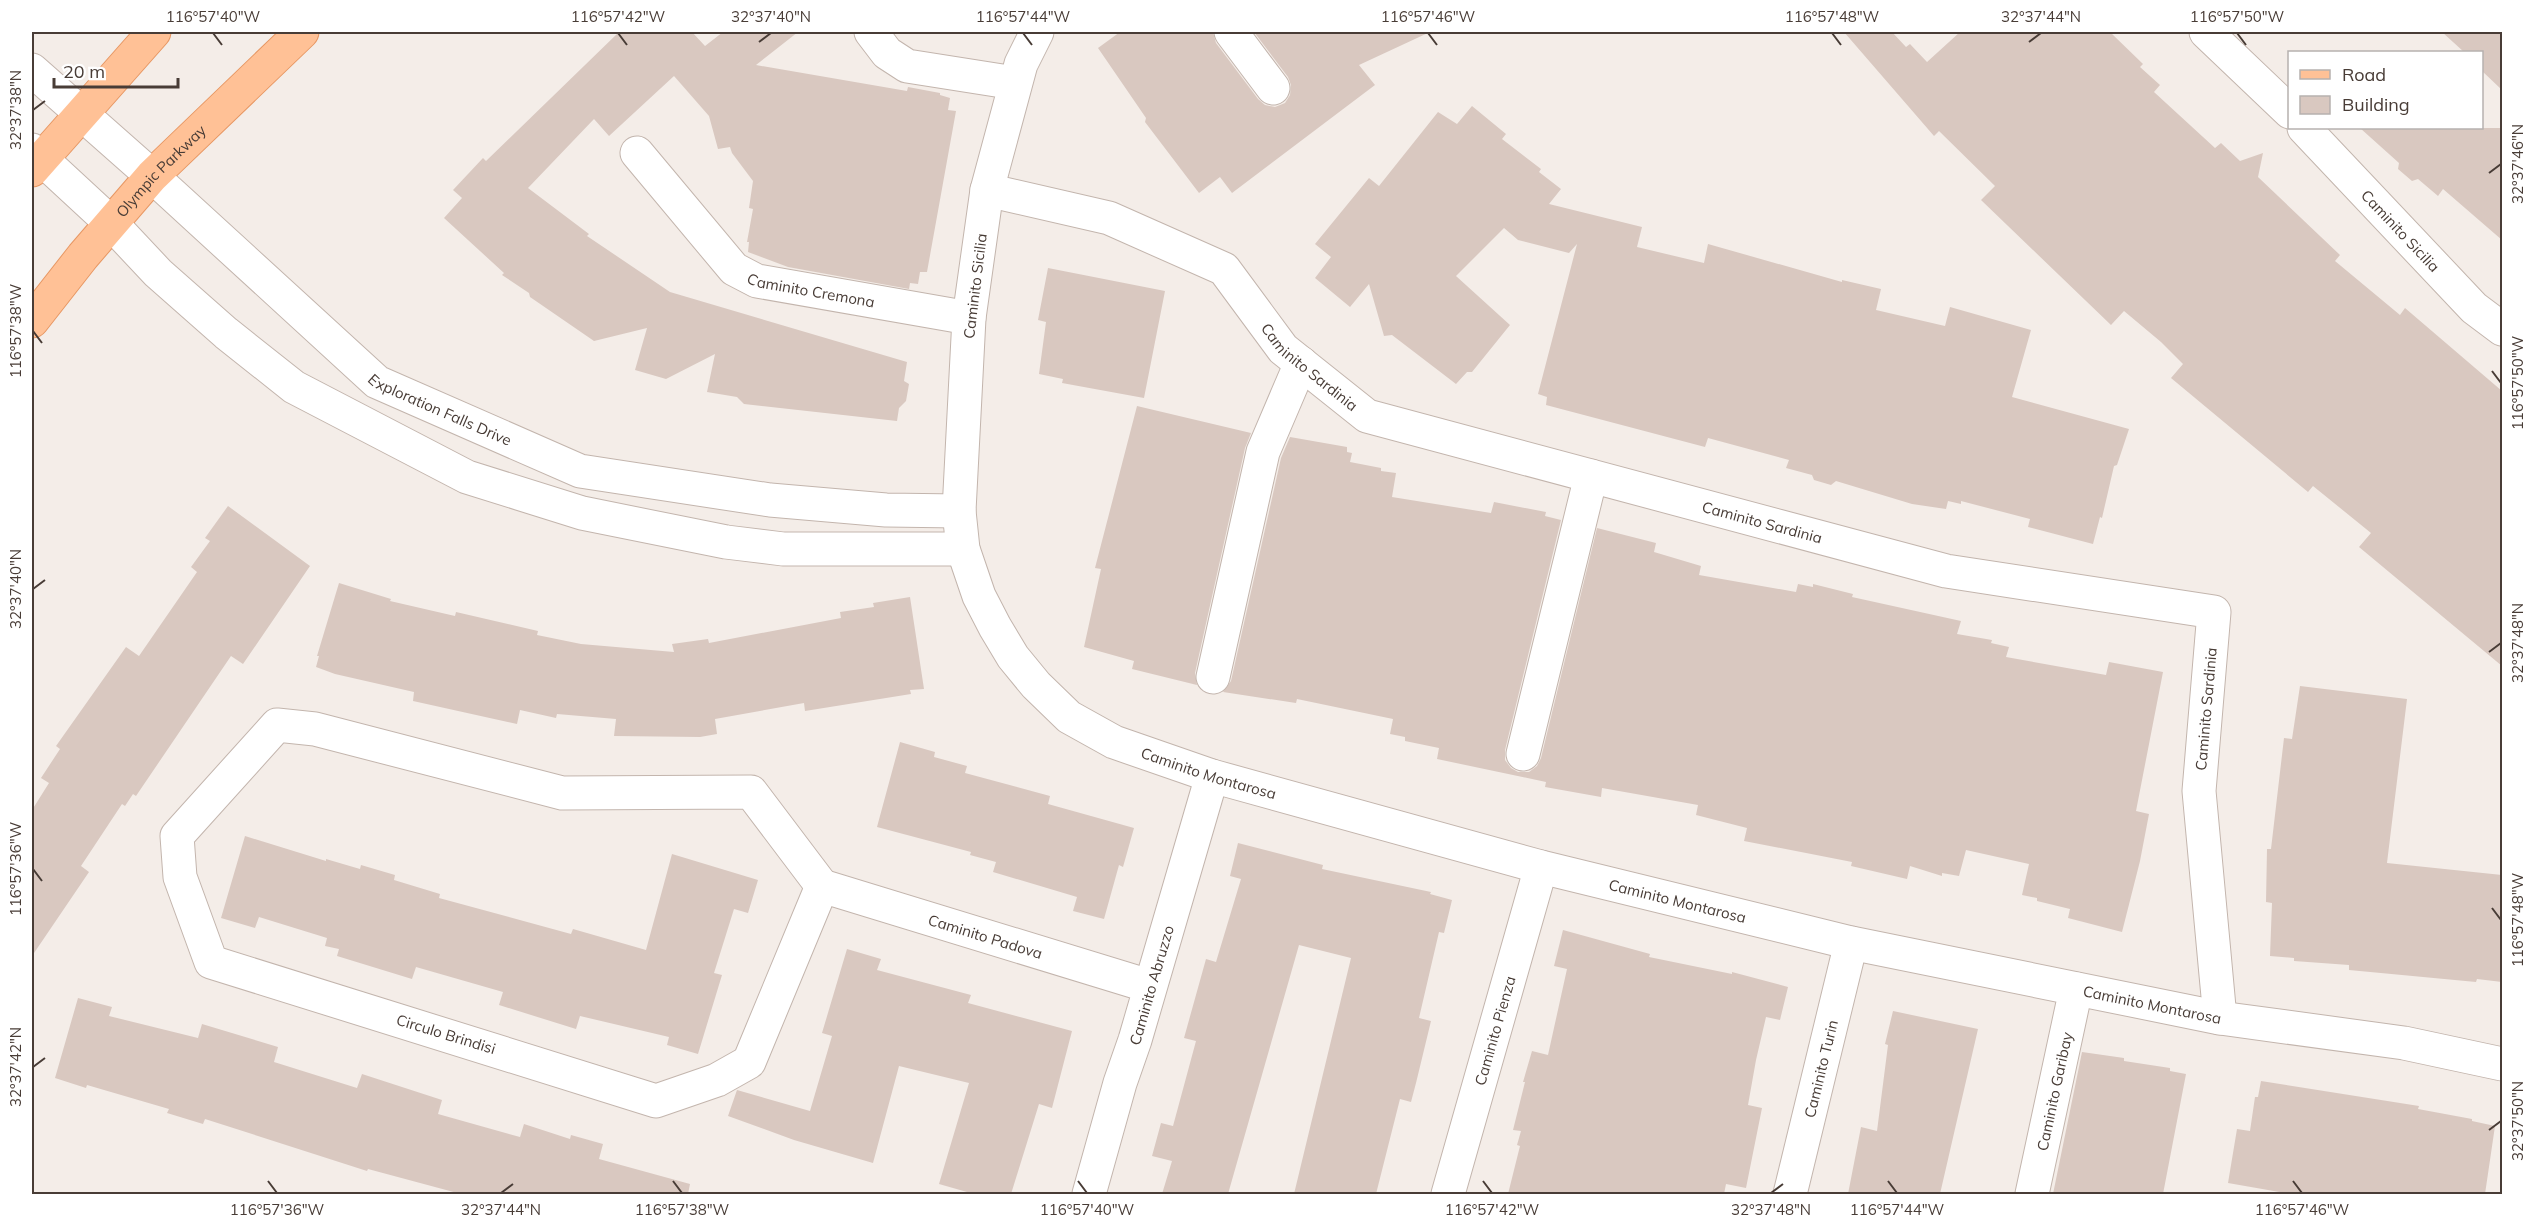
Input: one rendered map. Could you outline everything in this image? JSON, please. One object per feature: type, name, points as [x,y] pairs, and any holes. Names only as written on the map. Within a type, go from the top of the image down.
[{"type":"main road","points":[[35,159],[154,32]]},
{"type":"main road","name":"Olympic Parkway","points":[[32,321],[152,176],[302,32]]},
{"type":"street","points":[[870,32],[887,53],[907,66],[1015,83]]},
{"type":"street","name":"Caminito Sicilia","points":[[963,549],[959,512],[969,318],[987,190],[1021,63],[1036,32]]},
{"type":"street","points":[[1231,32],[1273,88]]},
{"type":"street","points":[[2206,32],[2265,86],[2288,111]]},
{"type":"street","name":"Exploration Falls Drive","points":[[32,70],[152,176],[377,382],[580,471],[770,500],[886,510],[959,512]]},
{"type":"street","name":"Caminito Sicilia","points":[[2305,129],[2474,308],[2502,329]]},
{"type":"street","name":"Caminito Cremona","points":[[637,153],[734,269],[758,281],[969,318]]},
{"type":"street","points":[[35,159],[112,224],[167,281],[226,333],[294,387],[467,477],[582,513],[726,542],[783,549],[963,549]]},
{"type":"street","name":"Caminito Sardinia","points":[[987,190],[1109,218],[1224,268],[1283,349],[1366,416],[1946,571],[2214,612],[2199,791],[2220,1017]]},
{"type":"street","points":[[1213,677],[1263,452],[1300,363]]},
{"type":"street","points":[[1523,754],[1591,476]]},
{"type":"street","name":"Caminito Montarosa","points":[[963,549],[980,596],[995,627],[1013,657],[1052,702],[1069,717],[1114,742],[1212,776],[1541,867],[1851,943],[2220,1017],[2404,1043],[2502,1064]]},
{"type":"street","name":"Circulo Brindisi","points":[[277,725],[315,729],[562,793],[751,792],[822,886],[749,1062],[717,1080],[656,1101],[211,962],[180,877],[177,836],[277,725]]},
{"type":"street","name":"Caminito Abruzzo","points":[[1089,1194],[1212,776]]},
{"type":"street","name":"Caminito Pienza","points":[[1448,1194],[1541,867]]},
{"type":"street","name":"Caminito Padova","points":[[822,886],[1149,986]]},
{"type":"street","name":"Caminito Turin","points":[[1790,1194],[1851,943]]},
{"type":"street","name":"Caminito Garibay","points":[[2032,1194],[2076,989]]},
{"type":"building","points":[[619,32],[692,32],[705,46],[723,32],[798,32],[756,65],[907,91],[908,87],[940,93],[950,98],[948,110],[956,111],[927,272],[920,272],[918,284],[910,283],[909,289],[788,267],[748,252],[749,242],[747,242],[753,209],[749,208],[753,181],[730,147],[718,149],[709,116],[674,76],[609,136],[594,119],[528,188],[589,234],[587,236],[670,292],[907,362],[904,381],[909,384],[906,401],[899,408],[897,421],[744,404],[737,397],[707,392],[715,354],[666,379],[635,370],[647,328],[594,341],[502,275],[504,273],[444,218],[462,198],[453,190],[483,158],[486,161]]},
{"type":"building","points":[[1120,32],[1213,32],[1216,43],[1258,99],[1265,105],[1275,107],[1285,103],[1290,95],[1291,85],[1288,77],[1254,32],[1430,32],[1359,65],[1375,85],[1232,193],[1220,177],[1199,193],[1145,122],[1146,118],[1098,48]]},
{"type":"building","points":[[1844,32],[1892,32],[1906,47],[1910,44],[1927,62],[1960,32],[2110,32],[2143,64],[2140,67],[2160,85],[2154,92],[2215,148],[2221,143],[2240,161],[2263,153],[2258,177],[2340,255],[2335,261],[2400,315],[2405,308],[2502,391],[2502,666],[2359,547],[2371,533],[2313,486],[2308,492],[2171,378],[2183,364],[2161,342],[2124,311],[2111,325],[1981,200],[1995,186],[1939,131],[1934,136]]},
{"type":"building","points":[[2442,32],[2502,32],[2502,90],[2483,72],[2483,51],[2463,51]]},
{"type":"building","points":[[1472,106],[1506,134],[1502,139],[1541,169],[1539,172],[1561,189],[1549,204],[1642,227],[1637,247],[1704,263],[1708,244],[1842,282],[1842,280],[1881,289],[1876,310],[1945,326],[1950,307],[2031,330],[2012,397],[2129,429],[2117,465],[2114,466],[2102,518],[2100,517],[2093,544],[2028,527],[2030,519],[1961,501],[1961,504],[1948,501],[1946,509],[1912,504],[1836,481],[1831,485],[1814,480],[1812,475],[1786,468],[1789,460],[1708,438],[1705,447],[1546,405],[1547,397],[1538,394],[1577,244],[1569,253],[1518,240],[1504,228],[1456,276],[1510,325],[1472,372],[1467,372],[1456,384],[1392,335],[1384,336],[1369,284],[1350,307],[1315,278],[1331,257],[1315,244],[1369,178],[1379,186],[1438,112],[1457,124]]},
{"type":"building","points":[[2502,128],[2502,240],[2443,189],[2438,196],[2418,179],[2412,181],[2398,169],[2399,163],[2361,129]]},
{"type":"building","points":[[1048,268],[1165,291],[1144,398],[1062,383],[1063,379],[1039,374],[1046,322],[1038,320]]},
{"type":"building","points":[[1137,406],[1251,433],[1245,448],[1195,673],[1197,685],[1132,669],[1134,661],[1084,647],[1101,569],[1095,568]]},
{"type":"building","points":[[1290,437],[1347,447],[1347,452],[1352,453],[1350,462],[1396,473],[1392,497],[1491,513],[1494,502],[1546,512],[1545,516],[1561,520],[1505,750],[1505,760],[1511,768],[1518,772],[1529,772],[1537,766],[1541,758],[1597,528],[1656,543],[1654,552],[1701,566],[1699,575],[1796,592],[1798,584],[1813,587],[1813,584],[1853,594],[1852,597],[1961,621],[1957,634],[1992,640],[1991,643],[2009,647],[2006,657],[2106,675],[2109,662],[2163,672],[2136,811],[2149,814],[2122,932],[2068,918],[2070,909],[2022,895],[2029,864],[1966,850],[1959,876],[1942,873],[1942,876],[1910,866],[1907,879],[1851,866],[1852,862],[1744,841],[1747,828],[1696,815],[1698,805],[1602,788],[1601,797],[1545,787],[1546,782],[1437,759],[1439,748],[1405,741],[1405,737],[1390,734],[1393,719],[1297,699],[1296,703],[1223,692],[1231,681],[1281,458]]},
{"type":"building","points":[[228,506],[310,566],[243,664],[231,656],[136,796],[133,794],[125,806],[122,804],[81,866],[89,872],[32,956],[32,810],[49,783],[41,778],[60,749],[56,746],[126,647],[139,656],[197,572],[191,567],[210,541],[205,538]]},
{"type":"building","points":[[339,583],[391,599],[390,601],[455,616],[456,612],[538,631],[537,635],[581,644],[674,652],[672,644],[708,639],[709,643],[841,618],[840,612],[874,607],[873,603],[910,597],[924,689],[910,690],[911,694],[805,711],[804,703],[715,719],[717,734],[700,737],[614,736],[616,719],[557,714],[556,718],[520,710],[517,724],[413,701],[414,692],[335,674],[316,667],[319,656],[317,656]]},
{"type":"building","points":[[2300,686],[2407,699],[2387,863],[2502,875],[2502,982],[2477,979],[2476,982],[2349,970],[2349,965],[2294,961],[2294,958],[2270,956],[2272,903],[2266,902],[2267,849],[2271,849],[2284,738],[2292,739]]},
{"type":"building","points":[[900,742],[935,752],[934,757],[967,766],[965,773],[1050,796],[1048,804],[1134,828],[1123,867],[1119,865],[1104,919],[1073,911],[1077,897],[993,872],[996,862],[970,855],[971,852],[877,827]]},
{"type":"building","points":[[245,836],[326,861],[326,859],[360,869],[361,865],[395,875],[394,880],[440,894],[439,898],[571,934],[573,929],[646,950],[672,854],[758,880],[748,913],[734,909],[714,973],[722,975],[698,1054],[667,1045],[669,1037],[580,1016],[576,1029],[499,1005],[503,992],[416,967],[412,979],[337,956],[339,949],[325,946],[327,938],[259,917],[255,928],[221,918]]},
{"type":"building","points":[[1238,843],[1323,865],[1322,869],[1431,892],[1430,894],[1452,900],[1444,933],[1439,932],[1419,1018],[1431,1021],[1416,1083],[1411,1102],[1400,1099],[1376,1194],[1294,1194],[1351,958],[1299,945],[1228,1194],[1162,1194],[1172,1161],[1152,1156],[1161,1123],[1173,1126],[1196,1041],[1184,1038],[1206,959],[1216,962],[1241,879],[1230,876]]},
{"type":"building","points":[[1563,930],[1650,954],[1649,957],[1732,974],[1732,972],[1788,987],[1780,1020],[1766,1017],[1756,1060],[1748,1105],[1762,1108],[1746,1188],[1726,1184],[1724,1194],[1508,1194],[1520,1146],[1517,1145],[1521,1131],[1513,1130],[1525,1082],[1523,1082],[1532,1051],[1548,1055],[1567,969],[1554,966]]},
{"type":"building","points":[[847,949],[881,959],[877,970],[971,995],[968,1003],[1072,1031],[1052,1108],[1039,1104],[1011,1194],[974,1194],[939,1184],[969,1083],[899,1066],[873,1163],[794,1140],[728,1116],[737,1090],[810,1111],[832,1036],[822,1033]]},
{"type":"building","points":[[78,998],[112,1007],[109,1016],[198,1038],[202,1024],[278,1047],[274,1062],[357,1088],[362,1074],[442,1100],[438,1114],[520,1137],[524,1124],[570,1139],[571,1135],[603,1144],[599,1159],[690,1184],[688,1194],[461,1194],[368,1169],[367,1171],[205,1119],[203,1124],[167,1113],[169,1109],[87,1085],[86,1088],[55,1078]]},
{"type":"building","points":[[1893,1011],[1978,1029],[1940,1194],[1848,1194],[1861,1127],[1877,1131],[1888,1045],[1885,1044]]},
{"type":"building","points":[[2082,1052],[2124,1058],[2124,1061],[2170,1068],[2170,1071],[2186,1074],[2163,1194],[2053,1194]]},
{"type":"building","points":[[2261,1081],[2419,1106],[2418,1109],[2472,1119],[2472,1121],[2495,1126],[2485,1194],[2291,1194],[2228,1183],[2237,1129],[2250,1131],[2255,1097],[2258,1097]]}]
